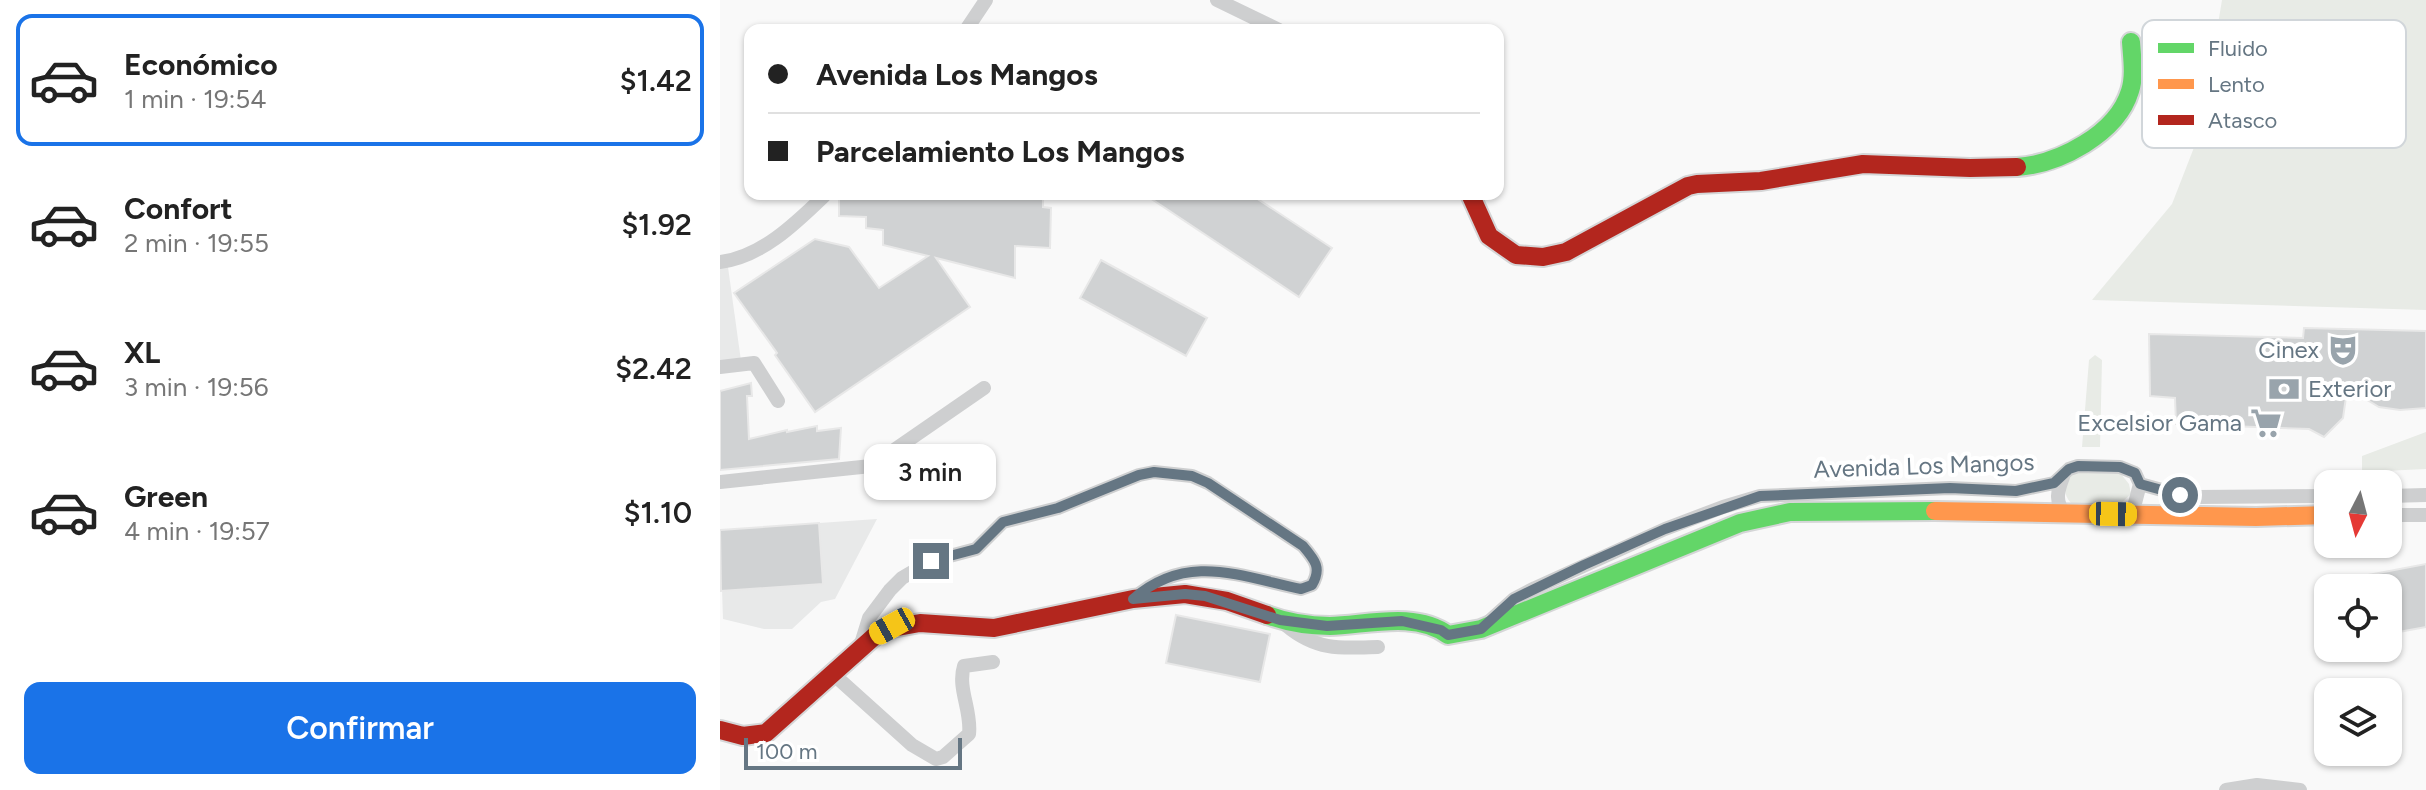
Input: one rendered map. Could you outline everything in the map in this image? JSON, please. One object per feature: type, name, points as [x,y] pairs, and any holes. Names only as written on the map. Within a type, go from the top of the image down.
[{"type":"street","points":[[970,24],[986,0]]},
{"type":"street","points":[[1217,0],[1267,24]]},
{"type":"street","points":[[1473,200],[1489,236],[1516,255],[1543,257],[1566,252],[1688,186],[1707,181],[1764,181],[1862,164],[2005,168],[2042,163],[2076,152],[2106,125],[2126,101],[2135,80],[2131,42]]},
{"type":"street","points":[[720,262],[745,255],[766,243],[800,219],[820,200]]},
{"type":"street","points":[[720,367],[754,363],[778,401]]},
{"type":"street","points":[[720,482],[871,466],[984,388]]},
{"type":"street","name":"Avenida Los Mangos","points":[[2065,513],[2057,500],[2063,477],[2069,469],[2078,466],[2120,467],[2135,473],[2140,484],[2189,496],[2314,496]]},
{"type":"street","points":[[860,647],[869,618],[880,602],[902,578],[917,568],[976,549],[1003,522],[1058,508],[1139,475],[1154,472],[1192,476],[1208,483],[1303,546],[1318,567],[1312,585],[1301,589],[1210,569],[1186,571],[1148,586],[1133,599]]},
{"type":"street","name":"Avenida Los Mangos","points":[[1481,629],[1514,599],[1535,588],[1665,529],[1760,496],[1950,488],[2016,491],[2045,486],[2063,477]]},
{"type":"street","points":[[2139,515],[2134,507],[2140,484]]},
{"type":"street","points":[[2402,496],[2426,495]]},
{"type":"street","name":"Avenida Los Mangos","points":[[720,730],[743,737],[766,733],[810,696],[860,647],[892,626],[912,622],[975,630],[1133,599],[1185,594],[1205,596],[1280,620],[1327,626],[1402,621],[1441,630],[1448,635],[1481,629],[1727,528],[1764,516],[1824,510],[2314,515]]},
{"type":"street","points":[[2402,515],[2426,515]]},
{"type":"street","points":[[1280,620],[1304,640],[1319,646],[1378,647]]},
{"type":"street","points":[[832,673],[912,745],[936,759],[943,757],[969,734],[962,677],[964,666],[993,662]]},
{"type":"street","points":[[2226,790],[2257,785],[2300,790]]},
{"type":"shaded area","points":[[2222,0],[2426,0],[2426,310],[2092,300],[2172,204],[2194,148],[2406,148],[2406,20],[2219,20]]},
{"type":"shaded area","points":[[720,267],[728,267],[741,361],[720,363]]},
{"type":"shaded area","points":[[2095,355],[2102,360],[2100,447],[2082,447],[2089,360]]},
{"type":"shaded area","points":[[2426,432],[2426,469],[2362,470],[2362,456]]},
{"type":"shaded area","points":[[2072,472],[2121,474],[2129,484],[2131,494],[2120,504],[2071,503],[2065,492]]},
{"type":"shaded area","points":[[877,519],[835,599],[821,602],[792,629],[764,629],[723,619],[720,530]]},
{"type":"building","points":[[839,200],[1043,200],[1043,207],[1051,208],[1050,248],[1015,246],[1015,278],[936,258],[970,307],[815,412],[734,293],[815,239],[849,247],[879,288],[928,256],[883,245],[883,230],[866,228],[866,217],[839,216]]},
{"type":"building","points":[[1153,200],[1259,200],[1332,248],[1299,297]]},
{"type":"building","points":[[1101,260],[1207,318],[1186,356],[1080,298]]},
{"type":"building","points":[[2304,328],[2426,331],[2426,408],[2400,410],[2379,407],[2362,397],[2346,397],[2343,418],[2324,437],[2309,429],[2176,424],[2175,398],[2150,396],[2149,334],[2303,338]]},
{"type":"building","points":[[751,383],[752,396],[747,396],[749,439],[817,426],[817,431],[841,428],[839,459],[720,470],[720,391]]},
{"type":"building","points":[[819,523],[823,584],[721,591],[720,530]]},
{"type":"building","points":[[2426,564],[2426,627],[2402,631],[2402,574],[2373,574]]},
{"type":"building","points":[[1176,615],[1270,634],[1260,682],[1166,663]]},
{"type":"traffic: fast","points":[[2017,167],[2068,153],[2113,121],[2132,85],[2131,42]]},
{"type":"traffic: fast","points":[[1267,615],[1322,626],[1406,621],[1421,623],[1448,635],[1481,629],[1740,523],[1790,512],[1935,511]]},
{"type":"traffic: slow","points":[[1935,511],[2314,515]]},
{"type":"traffic: jam","points":[[1473,200],[1489,236],[1516,255],[1543,257],[1566,252],[1697,184],[1761,181],[1863,164],[2017,167]]},
{"type":"traffic: jam","points":[[720,730],[743,736],[766,733],[877,634],[892,628],[920,623],[994,628],[1133,599],[1185,594],[1227,601],[1267,615]]},
{"type":"place","name":"Cinex","points":[[2343,350]]},
{"type":"place","name":"Exterior","points":[[2284,389]]},
{"type":"place","name":"Excelsior Gama","points":[[2266,423]]},
{"type":"route","points":[[931,561],[976,549],[1003,522],[1058,508],[1139,475],[1154,472],[1192,476],[1208,483],[1303,546],[1318,567],[1317,576],[1312,585],[1301,589],[1210,569],[1186,571],[1148,586],[1133,599],[1185,594],[1205,596],[1280,620],[1327,626],[1392,620],[1441,630],[1448,635],[1481,629],[1514,599],[1584,565],[1665,529],[1760,496],[1950,488],[2016,491],[2054,483],[2069,469],[2078,466],[2120,467],[2135,473],[2140,484],[2180,495]]}]
